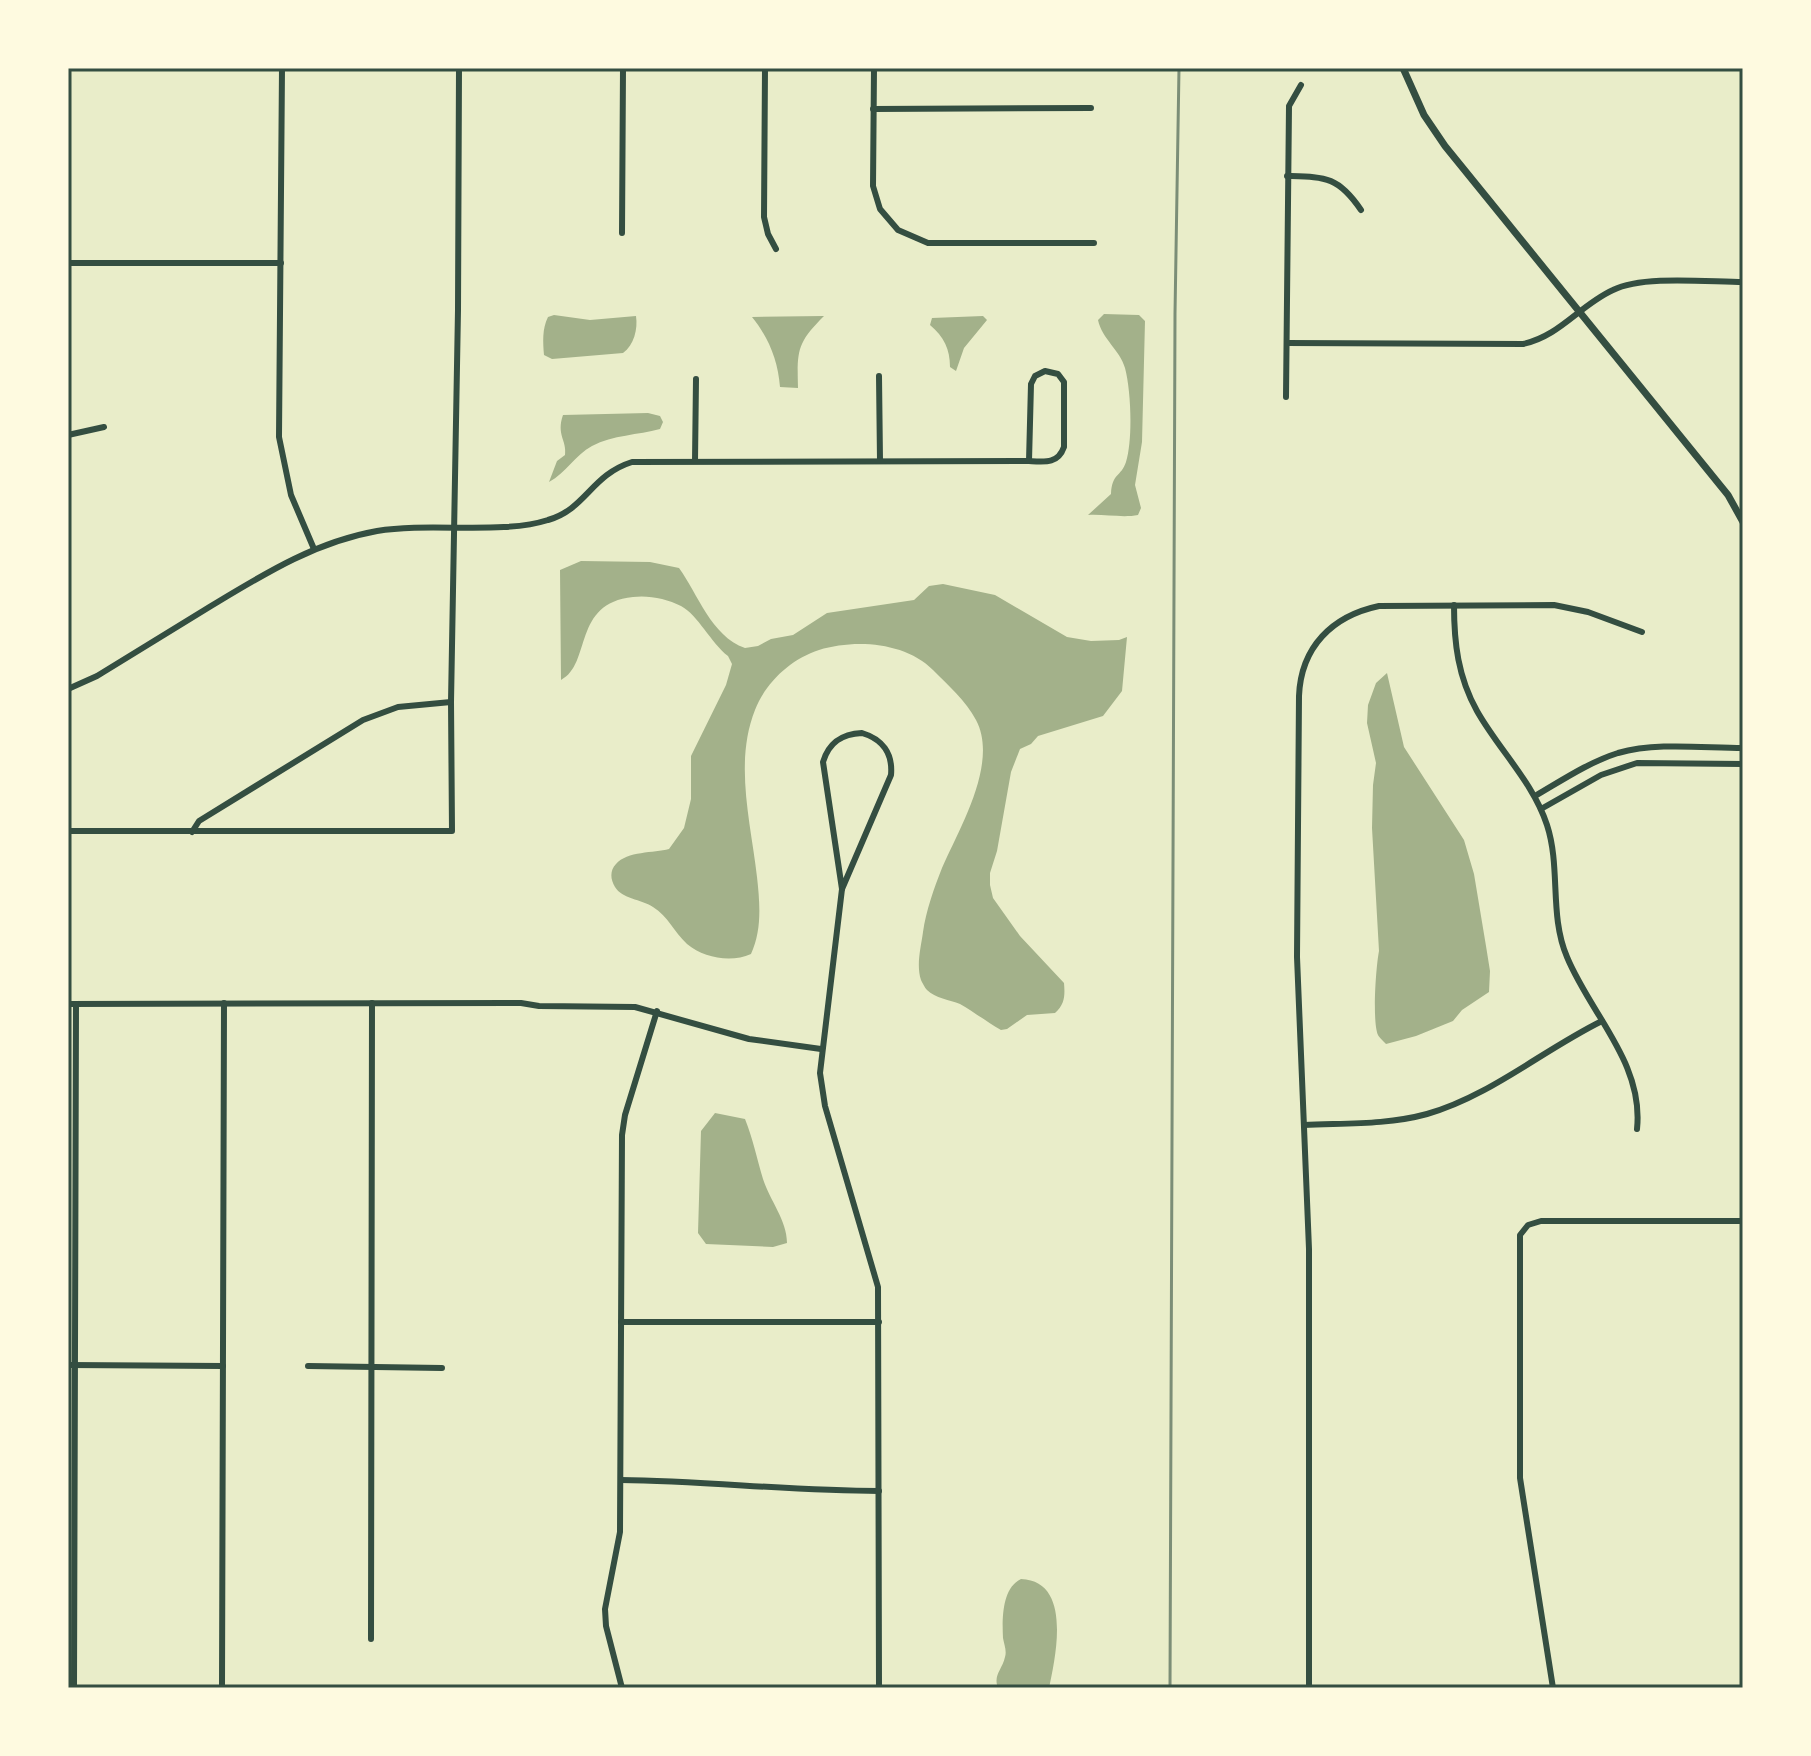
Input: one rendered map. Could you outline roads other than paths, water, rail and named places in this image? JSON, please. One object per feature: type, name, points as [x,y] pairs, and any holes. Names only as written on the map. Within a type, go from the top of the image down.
[{"type":"street","points":[[282,68],[280,446],[291,495],[314,549]]},
{"type":"street","points":[[68,831],[452,831],[459,68]]},
{"type":"street","points":[[622,233],[623,68]]},
{"type":"street","points":[[765,68],[764,217],[776,249]]},
{"type":"street","points":[[874,68],[873,186],[876,200],[888,220],[902,232],[928,243],[1094,243]]},
{"type":"street","points":[[1403,68],[1436,134],[1728,495],[1743,522]]},
{"type":"street","points":[[1286,397],[1289,106],[1301,85]]},
{"type":"street","points":[[873,109],[1091,108]]},
{"type":"street","points":[[1287,176],[1327,177],[1351,194],[1361,210]]},
{"type":"street","points":[[68,263],[281,263]]},
{"type":"street","points":[[1287,343],[1523,344],[1542,340],[1608,292],[1627,284],[1743,282]]},
{"type":"street","points":[[68,689],[97,676],[270,570],[314,549],[392,528],[512,525],[550,520],[567,512],[598,480],[617,467],[641,461],[695,461],[880,461],[1029,461],[1051,461],[1059,456],[1064,447],[1064,383],[1058,374],[1051,371],[1041,372],[1031,384],[1029,461]]},
{"type":"street","points":[[879,376],[880,461]]},
{"type":"street","points":[[695,461],[696,379]]},
{"type":"street","points":[[68,435],[104,427]]},
{"type":"street","points":[[1309,1688],[1309,1245],[1297,936],[1300,678],[1306,659],[1318,639],[1339,621],[1355,612],[1387,605],[1563,606],[1642,632]]},
{"type":"street","points":[[1454,605],[1456,649],[1469,694],[1541,809],[1554,854],[1557,915],[1562,943],[1572,969],[1632,1078],[1637,1101],[1637,1129]]},
{"type":"street","points":[[192,832],[199,821],[363,720],[398,707],[451,702]]},
{"type":"street","points":[[842,889],[823,762],[829,747],[838,738],[862,733],[874,737],[885,747],[892,769],[842,889],[821,1049],[823,1097],[878,1287],[879,1688]]},
{"type":"street","points":[[1535,796],[1617,753],[1645,748],[1743,748]]},
{"type":"street","points":[[1541,809],[1601,775],[1637,763],[1743,764]]},
{"type":"street","points":[[222,1688],[224,1003]]},
{"type":"street","points":[[371,1639],[372,1003]]},
{"type":"street","points":[[74,1688],[72,1004],[528,1003],[539,1006],[635,1007],[749,1039],[821,1049]]},
{"type":"street","points":[[622,1688],[606,1626],[605,1609],[620,1535],[622,1132],[657,1011]]},
{"type":"street","points":[[1304,1125],[1390,1121],[1439,1110],[1477,1093],[1602,1021]]},
{"type":"street","points":[[1553,1688],[1520,1478],[1520,1235],[1528,1225],[1541,1221],[1743,1221]]},
{"type":"street","points":[[621,1322],[879,1322]]},
{"type":"street","points":[[72,1365],[223,1366]]},
{"type":"street","points":[[308,1366],[442,1368]]},
{"type":"street","points":[[621,1480],[698,1481],[802,1491],[879,1491]]},
{"type":"railway","points":[[1170,1688],[1175,314],[1179,68]]}]
